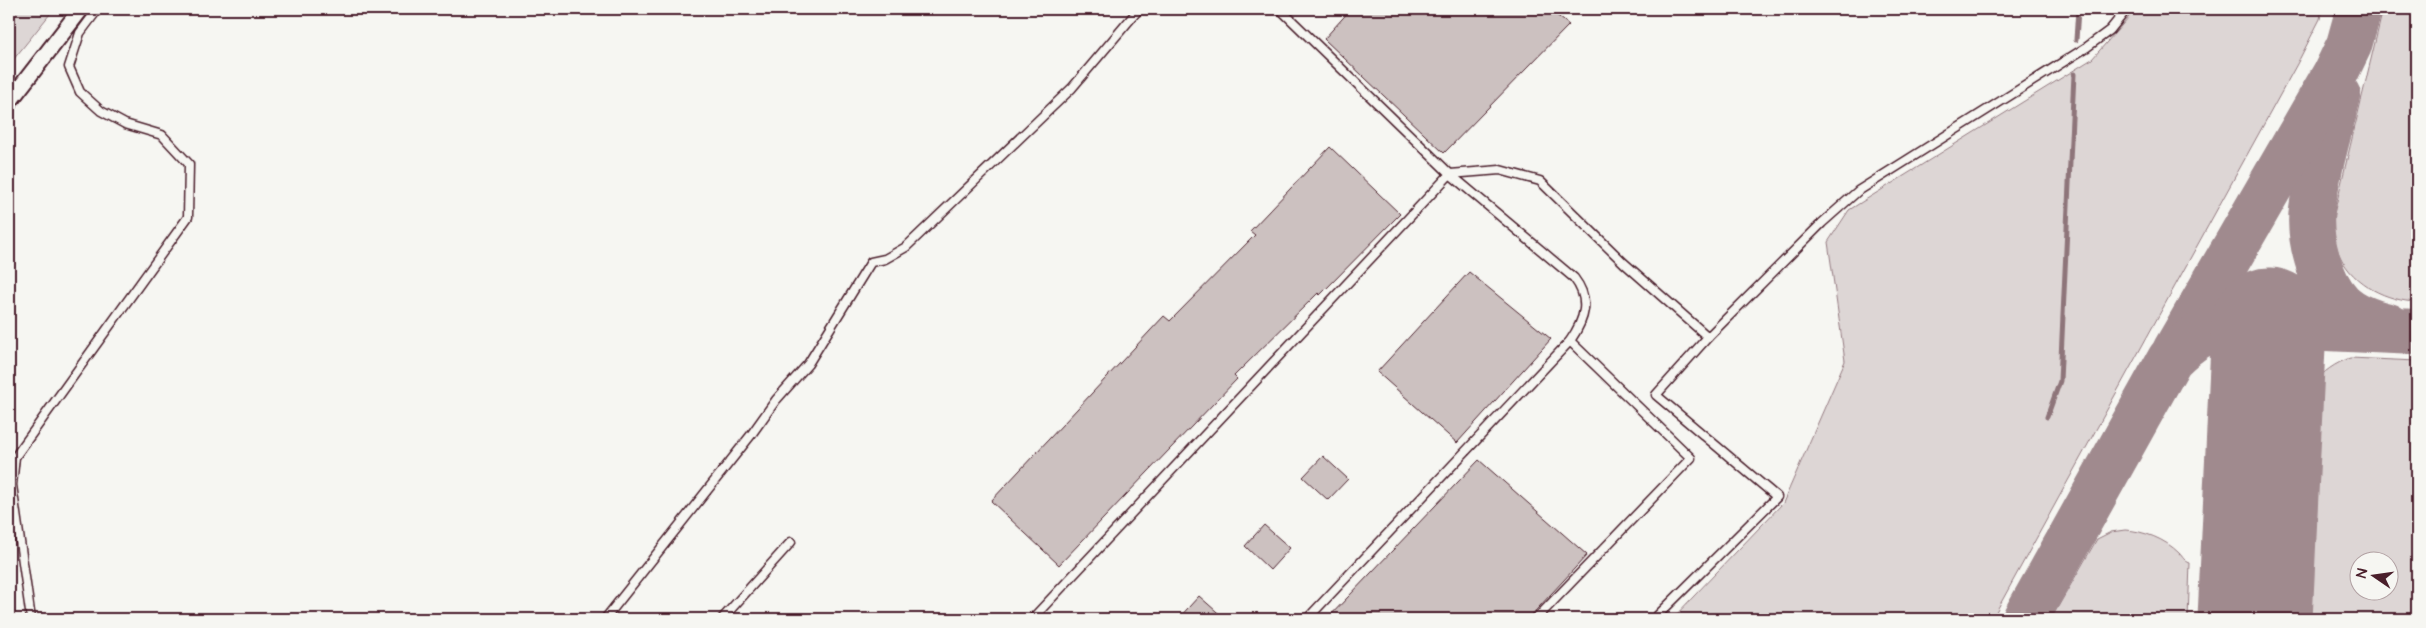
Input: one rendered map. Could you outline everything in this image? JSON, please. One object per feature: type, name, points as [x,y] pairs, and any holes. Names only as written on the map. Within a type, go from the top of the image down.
[{"type":"street","points":[[9,102],[81,9]]},
{"type":"lane","points":[[31,619],[12,485],[15,457],[188,217],[189,164],[162,135],[125,124],[109,116],[80,92],[69,67],[80,33],[98,9]]},
{"type":"lane","points":[[605,619],[751,435],[776,400],[808,364],[871,262],[885,259],[906,247],[1072,88],[1139,9]]},
{"type":"lane","points":[[1280,9],[1450,174],[1574,278],[1583,290],[1585,303],[1582,318],[1570,341],[1308,619]]},
{"type":"lane","points":[[1654,619],[1777,497],[1656,395],[1708,337],[1822,222],[1858,191],[2087,47],[2110,30],[2127,9]]},
{"type":"lane","points":[[1032,619],[1450,174],[1500,170],[1540,181],[1624,263],[1708,337]]},
{"type":"lane","points":[[1536,619],[1691,458],[1570,341]]},
{"type":"lane","points":[[722,619],[791,542]]},
{"type":"shaded area","points":[[9,9],[54,9],[9,65]]},
{"type":"shaded area","points":[[2136,9],[2322,9],[2320,19],[2297,64],[1992,619],[1672,619],[1783,503],[1845,361],[1828,242],[1849,210],[2092,59]]},
{"type":"shaded area","points":[[2383,9],[2417,9],[2417,302],[2383,295],[2362,283],[2353,275],[2338,252],[2332,222]]},
{"type":"shaded area","points":[[2350,358],[2417,361],[2417,619],[2288,619],[2296,421],[2309,391],[2315,382],[2330,368]]},
{"type":"shaded area","points":[[2125,530],[2147,534],[2161,540],[2190,563],[2188,619],[2051,619],[2097,539],[2111,532]]},
{"type":"building","points":[[1351,9],[1549,9],[1569,25],[1444,153],[1324,39]]},
{"type":"building","points":[[1330,147],[1400,214],[1320,295],[1318,293],[1234,376],[1237,379],[1059,565],[991,501],[1164,316],[1170,321],[1255,235],[1250,231]]},
{"type":"building","points":[[1469,272],[1551,339],[1457,443],[1377,372]]},
{"type":"building","points":[[1323,456],[1348,479],[1328,500],[1303,477]]},
{"type":"building","points":[[1479,460],[1587,555],[1528,619],[1327,619]]},
{"type":"building","points":[[1264,525],[1290,548],[1270,570],[1245,546]]},
{"type":"building","points":[[1199,596],[1225,619],[1178,619]]},
{"type":"waterway","points":[[2076,40],[2078,9]]},
{"type":"waterway","points":[[2047,417],[2060,381],[2074,74]]},
{"type":"taxiway","points":[[2175,351],[2335,74],[2349,45],[2359,9]]},
{"type":"taxiway","points":[[2338,96],[2314,195],[2311,220],[2314,246],[2321,271],[2340,303],[2362,318],[2388,326]]},
{"type":"taxiway","points":[[2025,619],[2170,359],[2184,346],[2214,328],[2233,324],[2417,332]]},
{"type":"runway","points":[[2255,619],[2269,325]]}]
